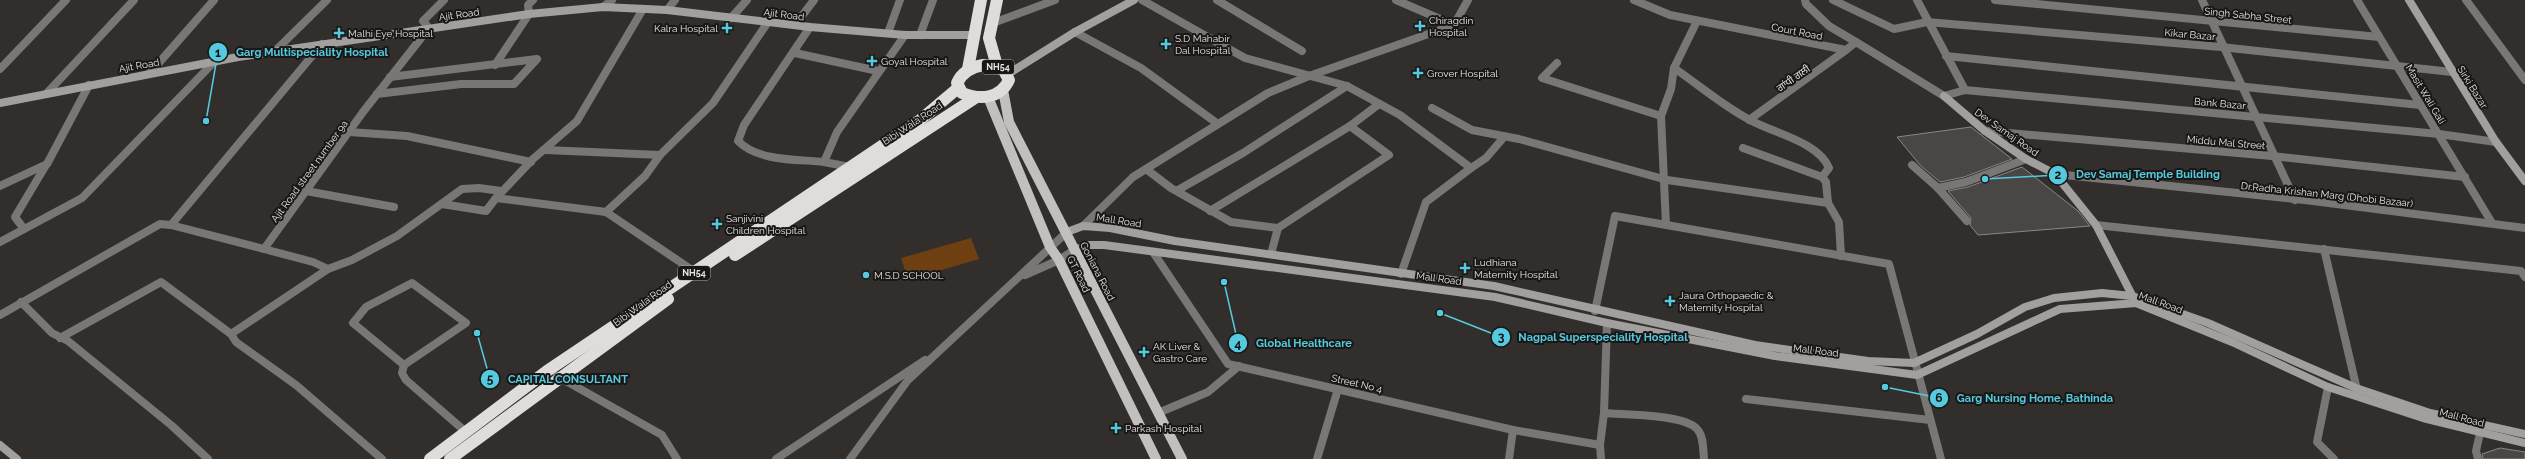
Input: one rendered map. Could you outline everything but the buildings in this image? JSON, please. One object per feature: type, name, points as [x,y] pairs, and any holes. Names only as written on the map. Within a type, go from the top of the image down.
[{"type":"highway","name":"NH54","points":[[968,69],[981,0]]},
{"type":"highway","name":"NH54","points":[[997,0],[989,38],[997,66]]},
{"type":"highway","name":"NH54","points":[[430,459],[547,372],[919,121],[958,88],[959,78],[968,69],[983,65],[997,66],[1008,74],[1008,85],[1003,90],[988,97],[975,98]]},
{"type":"highway","points":[[958,88],[962,93],[975,98]]},
{"type":"highway","name":"Bibi Wala Road","points":[[450,459],[670,298],[975,98]]},
{"type":"main road","points":[[1008,74],[1076,32],[1134,0]]},
{"type":"main road","name":"Sirki Bazar","points":[[2409,0],[2496,142],[2525,181]]},
{"type":"main road","name":"Ajit Road","points":[[0,103],[150,73],[322,44],[529,14],[603,7],[666,10],[810,27],[905,35],[974,35]]},
{"type":"main road","name":"Goniana Road","points":[[1003,90],[1010,122],[1182,459]]},
{"type":"main road","name":"Dev Samaj Road","points":[[1944,96],[1985,131],[2026,159],[2055,174],[2096,225],[2134,299]]},
{"type":"main road","name":"GT Road","points":[[988,97],[1050,247],[1059,260],[1156,459]]},
{"type":"main road","points":[[1067,232],[1083,226]]},
{"type":"main road","name":"Mall Road","points":[[1083,226],[1110,228],[1175,240],[1401,274],[1494,286],[1595,311],[1755,345],[1868,361],[1914,363]]},
{"type":"main road","name":"Mall Road","points":[[1074,250],[1089,245],[1104,245],[1495,297],[1606,323],[1775,356],[1917,375],[2060,308],[2134,299],[2232,342],[2328,387],[2357,392],[2423,418],[2525,443]]},
{"type":"main road","points":[[1914,363],[1977,334],[2025,307],[2054,298],[2102,293],[2134,299],[2208,323],[2357,392],[2430,413],[2525,434]]},
{"type":"main road","points":[[0,445],[17,459]]},
{"type":"street","points":[[0,69],[66,0]]},
{"type":"street","points":[[47,93],[134,0]]},
{"type":"street","points":[[150,73],[214,0]]},
{"type":"street","points":[[274,52],[327,0]]},
{"type":"street","points":[[429,28],[423,21],[444,0]]},
{"type":"street","points":[[495,65],[529,14],[528,5],[533,0]]},
{"type":"street","points":[[603,7],[612,0]]},
{"type":"street","points":[[666,10],[675,0]]},
{"type":"street","points":[[731,18],[747,0]]},
{"type":"street","points":[[795,25],[814,0]]},
{"type":"street","points":[[888,33],[900,0]]},
{"type":"street","points":[[920,36],[933,0]]},
{"type":"street","points":[[993,23],[1055,0]]},
{"type":"street","points":[[1142,0],[1245,58],[1347,86],[1400,115],[1471,168]]},
{"type":"street","points":[[1217,0],[1302,51]]},
{"type":"street","points":[[1396,0],[1454,26]]},
{"type":"street","points":[[1083,226],[1134,177],[1268,93],[1309,76],[1454,26],[1468,0]]},
{"type":"street","name":"Court Road","points":[[1634,0],[1670,15],[1846,50]]},
{"type":"street","points":[[1805,0],[1806,4],[1829,26],[1944,96]]},
{"type":"street","name":"Kikar Bazar","points":[[1833,0],[1894,29],[1927,22],[2221,47],[2396,64],[2452,72]]},
{"type":"street","points":[[1917,0],[1927,22],[1964,90]]},
{"type":"street","name":"Singh Sabha Street","points":[[1995,0],[2380,37]]},
{"type":"street","points":[[2202,0],[2221,47],[2242,86],[2272,156],[2295,200]]},
{"type":"street","name":"Masit Wali Gali","points":[[2357,0],[2492,223]]},
{"type":"street","points":[[2466,0],[2525,80]]},
{"type":"street","points":[[442,204],[486,211],[498,195],[531,162],[578,121],[643,9]]},
{"type":"street","points":[[1666,225],[1662,116],[1671,89],[1674,68],[1698,21]]},
{"type":"street","points":[[606,212],[645,176],[660,155],[713,103],[768,22]]},
{"type":"street","points":[[810,27],[795,53],[744,125],[738,141],[742,148],[756,153],[824,162],[850,168]]},
{"type":"street","name":"Ajit Road street number 9a","points":[[264,249],[377,94],[429,28]]},
{"type":"street","points":[[1076,32],[1141,68],[1218,124]]},
{"type":"street","points":[[824,162],[837,132],[878,71],[905,35]]},
{"type":"street","points":[[1846,50],[1856,42]]},
{"type":"street","points":[[171,225],[322,44]]},
{"type":"street","name":"ਗਾਂਧੀ ਗਲੀ","points":[[1750,120],[1846,50]]},
{"type":"street","points":[[795,53],[878,71]]},
{"type":"street","points":[[1946,56],[2420,104]]},
{"type":"street","points":[[377,94],[461,84],[514,84],[537,59],[390,77]]},
{"type":"street","points":[[0,242],[82,198],[215,62]]},
{"type":"street","points":[[1557,63],[1542,78],[1662,116]]},
{"type":"street","points":[[1674,68],[1750,120],[1813,149],[1826,158],[1829,168],[1822,177]]},
{"type":"street","points":[[24,229],[15,217],[89,85]]},
{"type":"street","points":[[1178,190],[1242,153],[1347,86]]},
{"type":"street","name":"Bank Bazar","points":[[1944,96],[1964,90],[2439,134],[2496,142]]},
{"type":"street","points":[[1210,212],[1350,126],[1379,104]]},
{"type":"street","points":[[1432,108],[1472,130],[1519,139],[1664,179],[1828,203]]},
{"type":"street","points":[[1146,169],[1171,188],[1178,190],[1210,212],[1231,222],[1278,228],[1389,155],[1350,126]]},
{"type":"street","name":"Middu Mal Street","points":[[1985,131],[2272,156],[2465,177]]},
{"type":"street","points":[[349,132],[407,136],[531,162]]},
{"type":"street","points":[[1401,274],[1426,202],[1486,158],[1504,137]]},
{"type":"street","points":[[1743,148],[1822,177],[1826,182],[1828,203],[1839,222],[1841,256]]},
{"type":"street","points":[[546,150],[660,155]]},
{"type":"street","points":[[1938,188],[1966,182],[2026,159]]},
{"type":"street","points":[[0,186],[46,164]]},
{"type":"street","points":[[1912,165],[1938,188],[1967,221]]},
{"type":"street","name":"Dr.Radha Krishan Marg (Dhobi Bazaar)","points":[[2055,174],[2295,200],[2525,228]]},
{"type":"street","points":[[231,334],[328,269],[352,260],[397,236],[462,189],[478,188],[498,195],[606,212],[695,272]]},
{"type":"street","points":[[306,191],[394,207]]},
{"type":"street","points":[[1595,311],[1615,216],[1889,264],[1917,375],[1941,459]]},
{"type":"street","points":[[0,315],[160,224],[171,225],[264,249],[280,255],[316,262],[328,269]]},
{"type":"street","points":[[2096,225],[2521,271],[2525,277]]},
{"type":"street","points":[[1271,254],[1278,228]]},
{"type":"street","points":[[850,459],[908,380],[1021,277],[1067,232]]},
{"type":"street","points":[[2324,249],[2357,392]]},
{"type":"street","points":[[1021,277],[1059,260],[1074,250]]},
{"type":"street","name":"Street No 4","points":[[1153,252],[1228,364],[1513,430],[1600,445]]},
{"type":"street","points":[[60,338],[161,282],[231,334],[236,342],[296,385],[382,459]]},
{"type":"street","points":[[404,365],[353,323],[366,306],[412,283],[466,323],[404,365],[402,373],[406,380],[466,432]]},
{"type":"street","points":[[21,302],[52,333],[68,341],[171,425],[208,459]]},
{"type":"street","points":[[1601,459],[1600,445],[1604,413],[1606,323]]},
{"type":"street","points":[[776,459],[946,345]]},
{"type":"street","points":[[1158,413],[1208,392],[1240,366]]},
{"type":"street","points":[[547,372],[561,378],[662,435],[677,459]]},
{"type":"street","points":[[2328,387],[2317,442],[2334,459]]},
{"type":"street","points":[[1317,459],[1338,389]]},
{"type":"street","points":[[1746,399],[1930,420]]},
{"type":"street","points":[[1604,413],[1675,420],[1691,425],[1697,428],[1701,436],[1704,459]]},
{"type":"street","points":[[1509,459],[1513,430]]},
{"type":"street","points":[[2478,459],[2476,450],[2480,433]]},
{"type":"shaded area","points":[[971,238],[979,259],[908,280],[901,258]]},
{"type":"place","name":"Chiragdin Hospital","points":[[1420,26]]},
{"type":"place","name":"Kalra Hospital","points":[[727,28]]},
{"type":"place","name":"Malhi Eye Hospital","points":[[339,33]]},
{"type":"place","name":"S.D Mahabir Dal Hospital","points":[[1166,44]]},
{"type":"place","name":"Goyal Hospital","points":[[872,61]]},
{"type":"place","name":"Grover Hospital","points":[[1418,73]]},
{"type":"place","name":"Garg Multispeciality Hospital","points":[[206,121]]},
{"type":"place","name":"Dev Samaj Temple Building","points":[[1985,179]]},
{"type":"place","name":"Sanjivini Children Hospital","points":[[717,224]]},
{"type":"place","name":"Ludhiana Maternity Hospital","points":[[1465,268]]},
{"type":"place","name":"M.S.D SCHOOL","points":[[866,275]]},
{"type":"place","name":"Global Healthcare","points":[[1224,282]]},
{"type":"place","name":"Jaura Orthopaedic & Maternity Hospital","points":[[1670,301]]},
{"type":"place","name":"Nagpal Superspeciality Hospital","points":[[1440,313]]},
{"type":"place","name":"CAPITAL CONSULTANT","points":[[477,333]]},
{"type":"place","name":"AK Liver & Gastro Care","points":[[1144,352]]},
{"type":"place","name":"Garg Nursing Home, Bathinda","points":[[1885,387]]},
{"type":"place","name":"Parkash Hospital","points":[[1116,428]]}]
